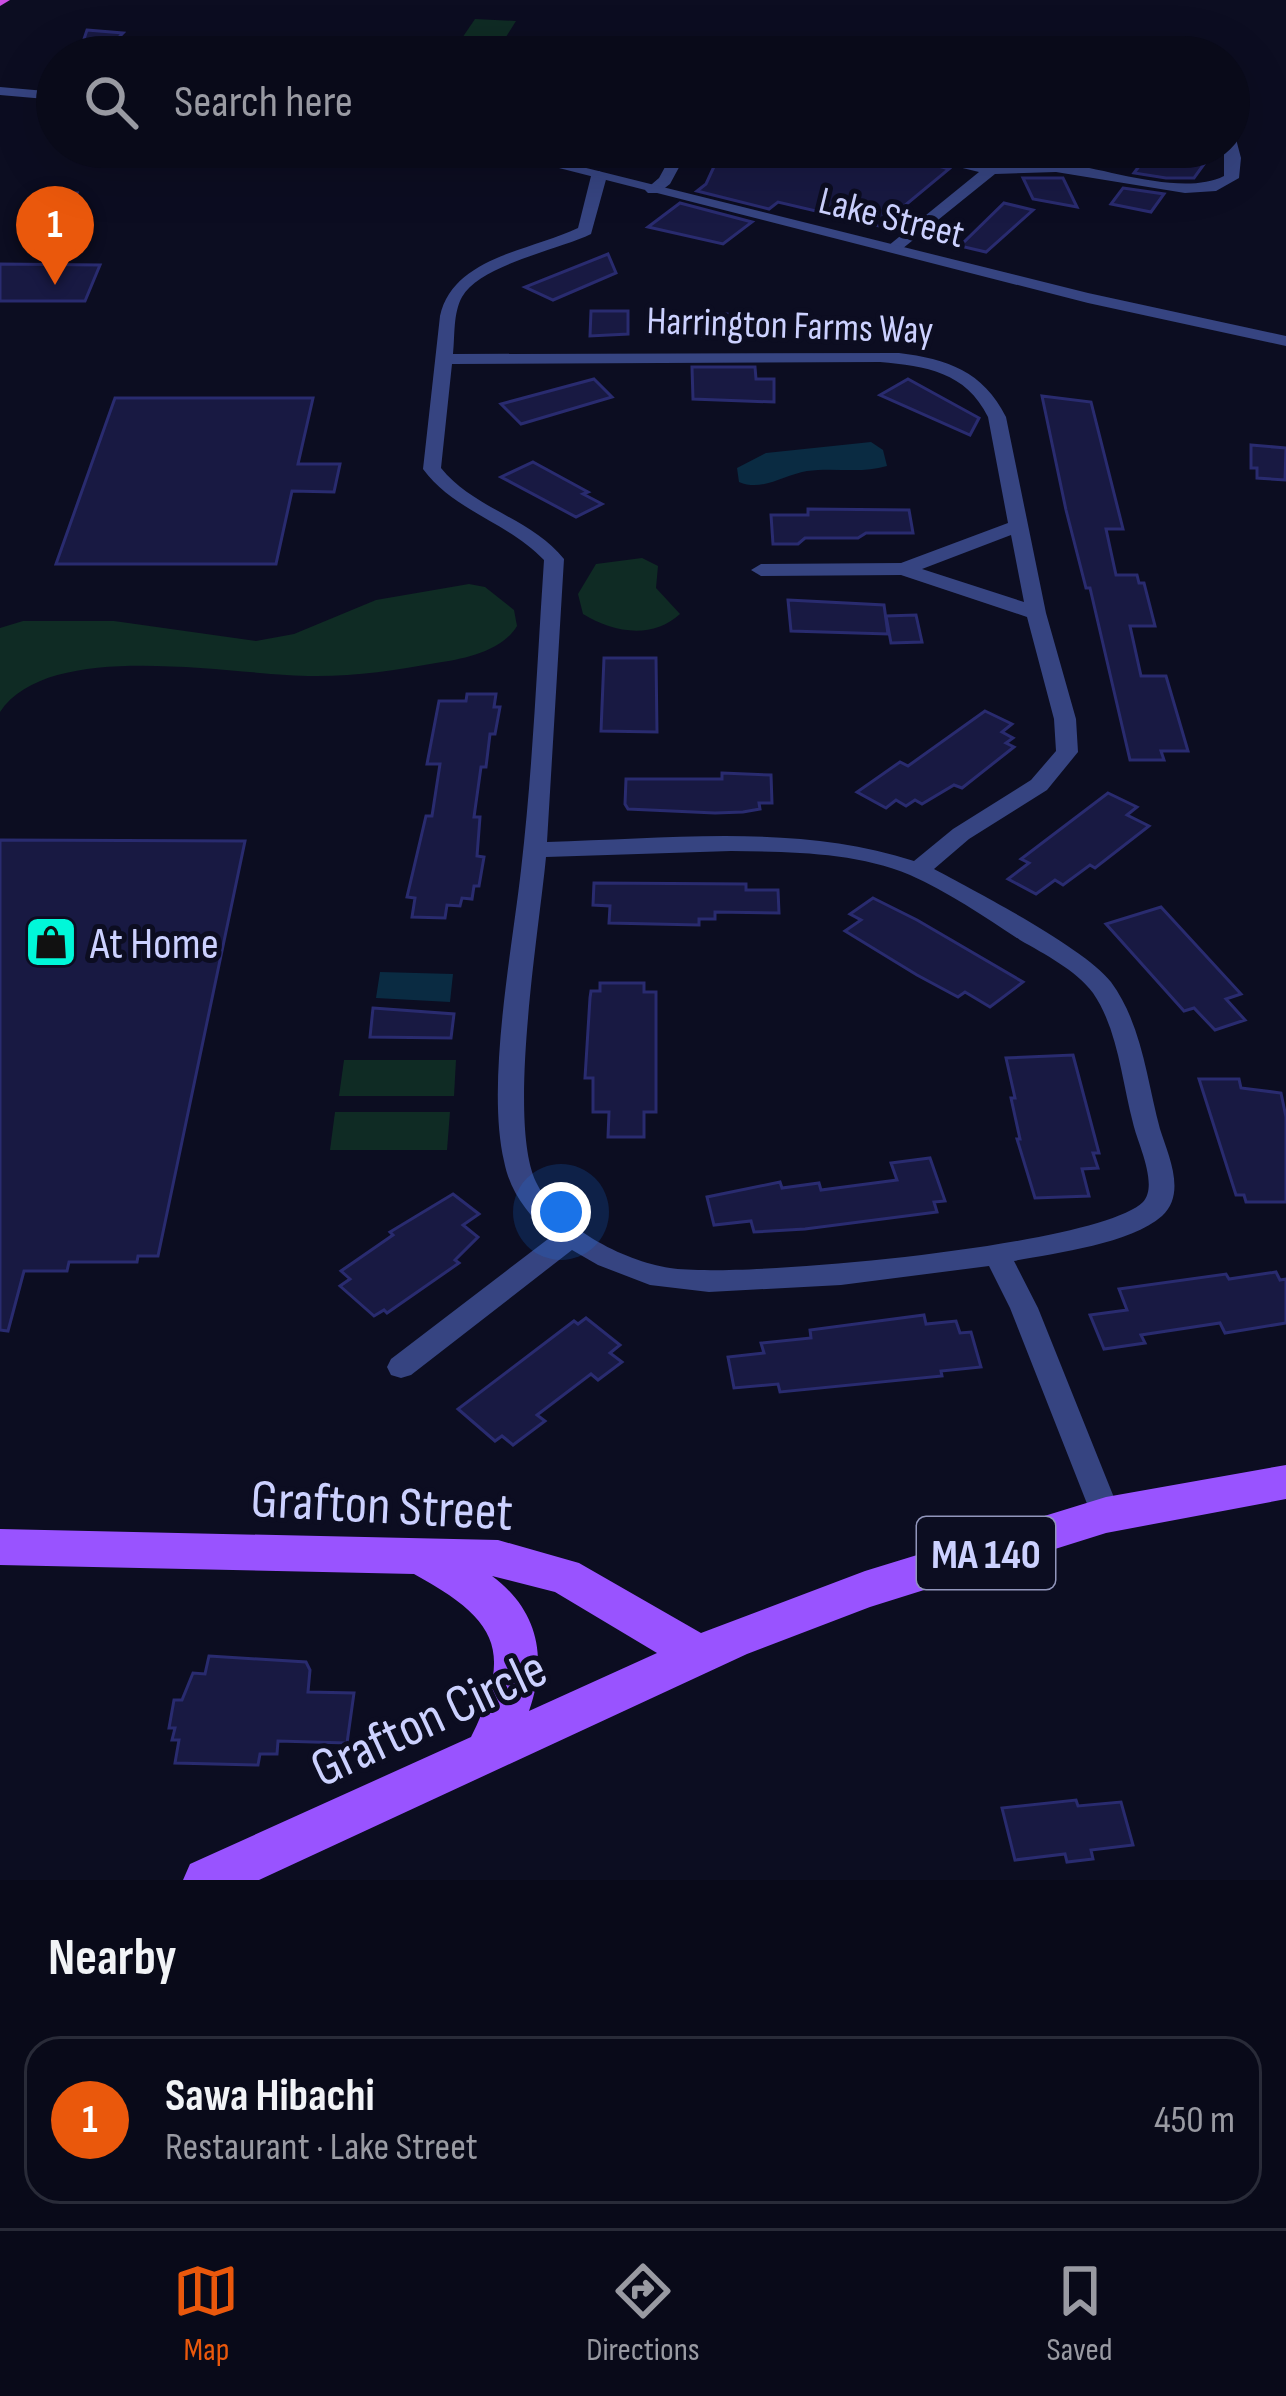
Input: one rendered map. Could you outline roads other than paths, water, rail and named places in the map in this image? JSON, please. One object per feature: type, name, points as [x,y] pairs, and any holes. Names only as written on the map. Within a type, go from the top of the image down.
[{"type":"main road","name":"MA 140","points":[[695,1653],[865,1591],[1106,1515],[1286,1482]]},
{"type":"main road","name":"Grafton Street","points":[[0,1547],[498,1558],[564,1576],[600,1593],[695,1653]]},
{"type":"main road","points":[[416,1556],[476,1584],[508,1618],[517,1642],[514,1694],[484,1756]]},
{"type":"main road","name":"Grafton Circle","points":[[207,1880],[484,1756],[695,1653]]},
{"type":"street","points":[[0,91],[36,94]]},
{"type":"street","name":"Lake Street","points":[[567,168],[891,250],[1286,341]]},
{"type":"street","points":[[653,190],[671,168]]},
{"type":"street","points":[[982,168],[1034,168]]},
{"type":"street","points":[[1063,168],[1211,188],[1231,178],[1232,168]]},
{"type":"street","points":[[891,250],[991,170]]},
{"type":"street","points":[[535,850],[792,846],[867,853],[918,870],[1075,962],[1099,982],[1114,1010],[1161,1180],[1155,1207],[1140,1218],[1088,1235],[996,1253],[708,1283],[637,1270],[572,1235],[535,1201],[512,1149],[511,1121],[554,559],[527,531],[455,492],[436,476],[431,462],[449,313],[461,286],[585,231],[598,176]]},
{"type":"street","name":"Harrington Farms Way","points":[[444,358],[889,358],[947,367],[972,379],[991,398],[1036,613],[1065,719],[1067,752],[1039,784],[961,834],[918,870]]},
{"type":"street","points":[[903,569],[1018,526]]},
{"type":"street","points":[[761,570],[903,569],[1036,613]]},
{"type":"street","points":[[401,1367],[572,1235]]},
{"type":"street","points":[[996,1253],[1024,1308],[1106,1515]]},
{"type":"water","points":[[871,442],[883,450],[887,466],[807,471],[756,485],[739,482],[737,468],[766,453]]},
{"type":"water","points":[[380,972],[453,974],[450,1002],[376,998]]},
{"type":"place","name":"Sawa Hibachi","points":[[55,285]]},
{"type":"place","name":"At Home","points":[[51,942]]}]
